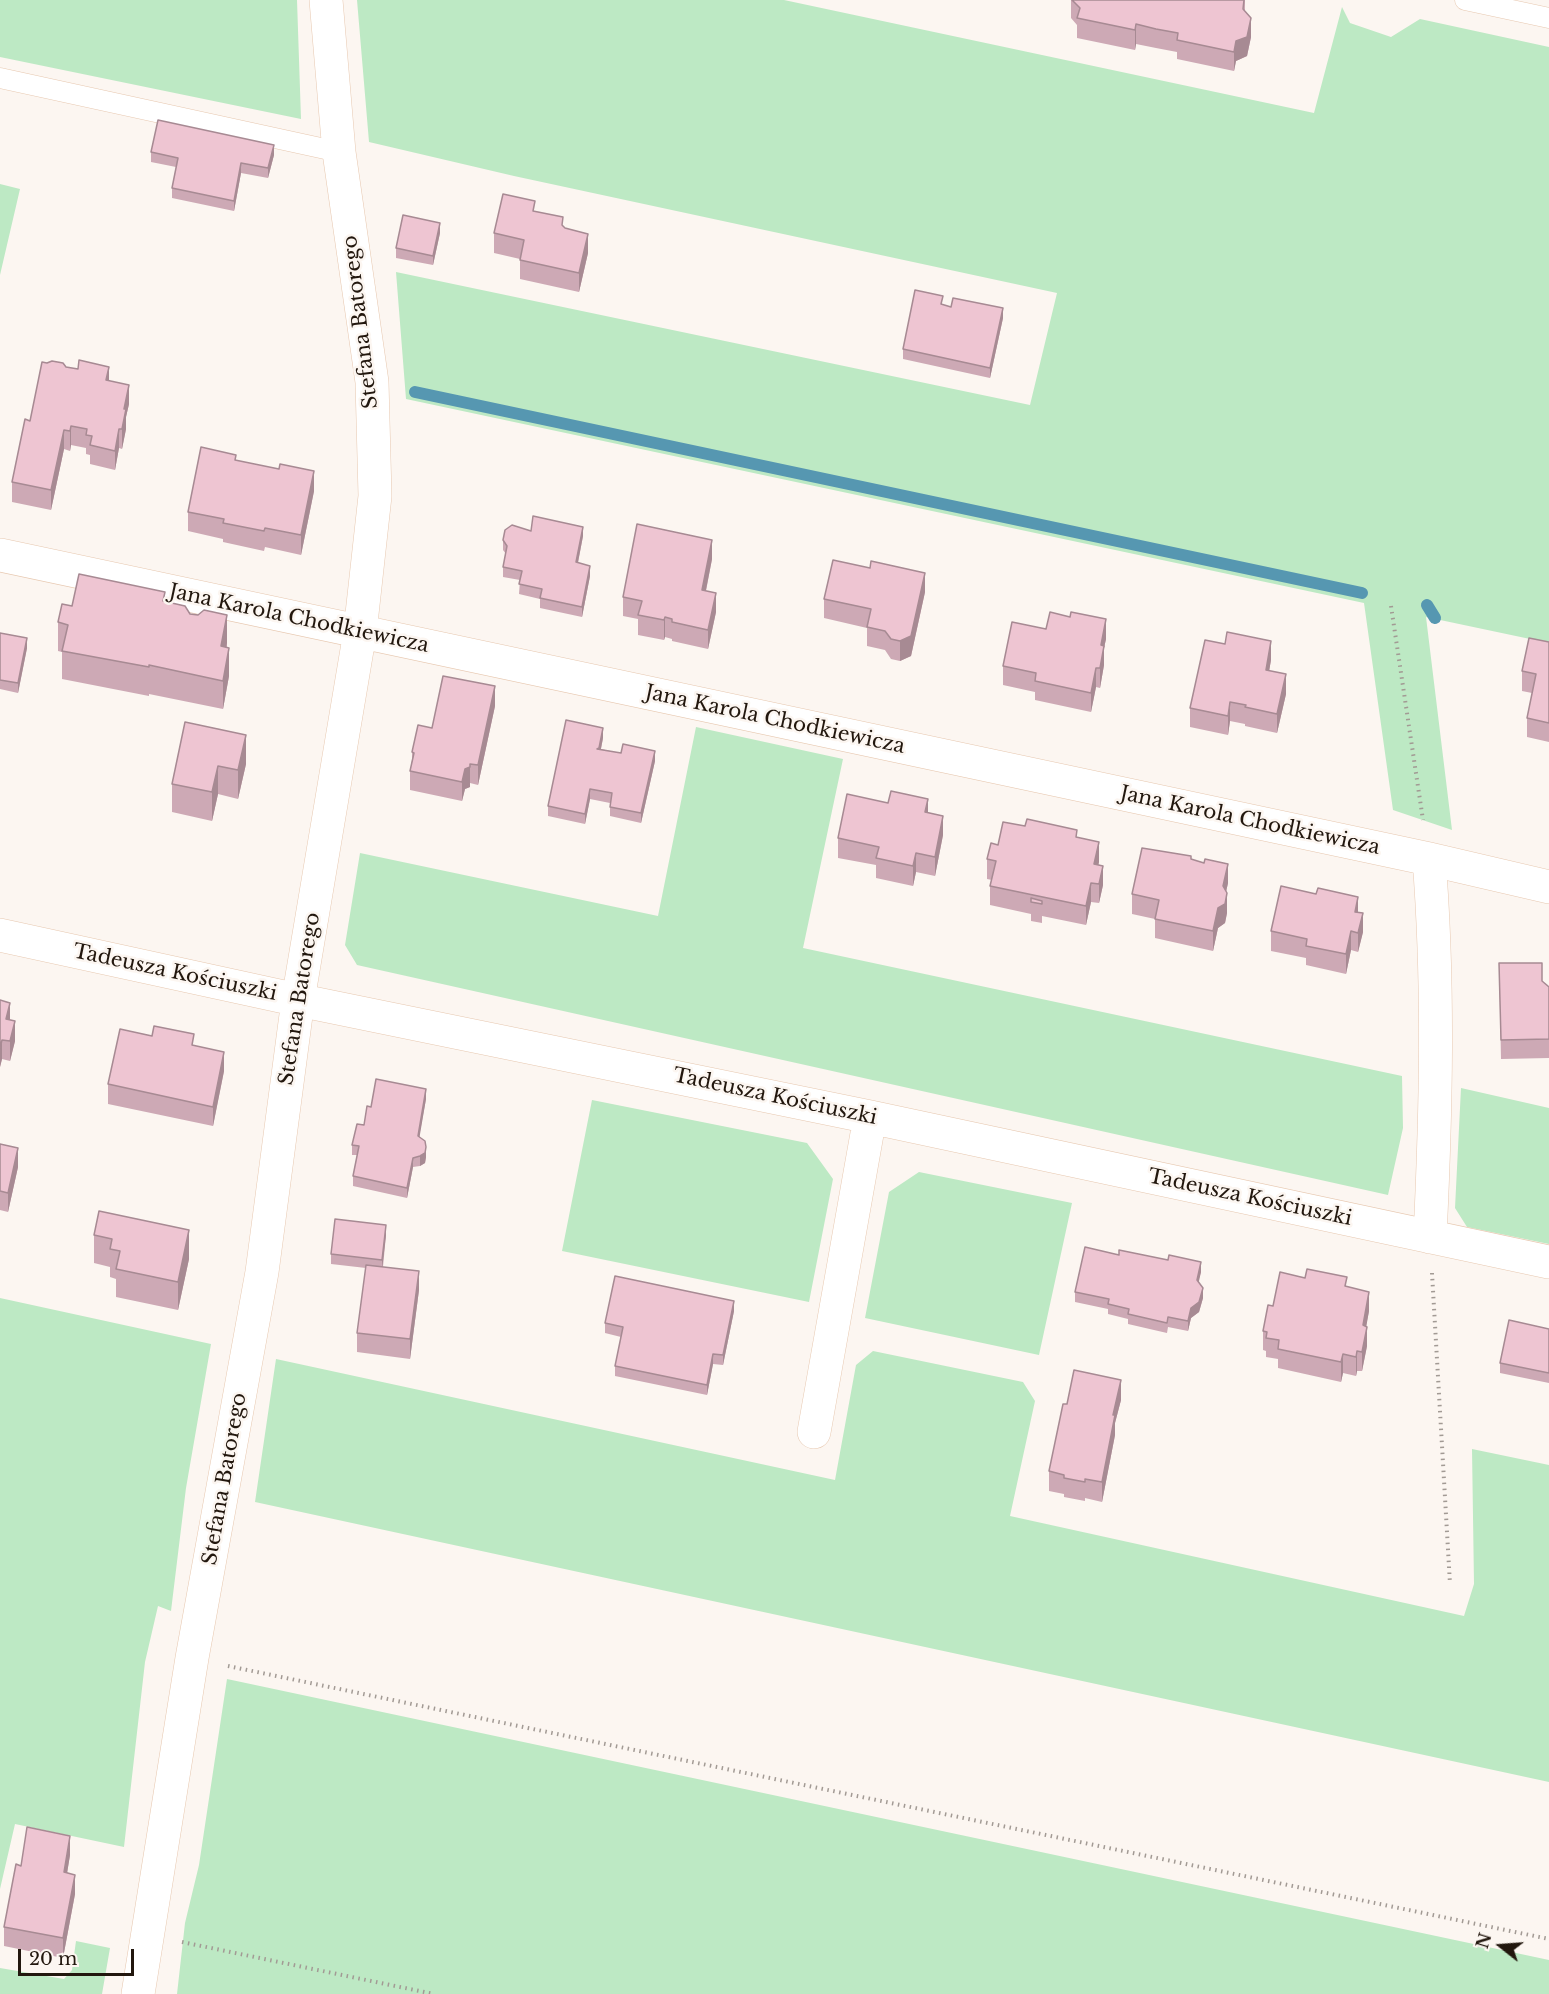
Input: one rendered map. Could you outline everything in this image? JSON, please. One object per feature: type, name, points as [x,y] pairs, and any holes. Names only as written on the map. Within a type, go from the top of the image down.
[{"type":"street","name":"Stefana Batorego","points":[[138,1994],[192,1658],[262,1272],[298,1000],[360,632],[375,496],[372,382],[339,152],[326,0]]},
{"type":"street","name":"Jana Karola Chodkiewicza","points":[[0,555],[1429,859],[1549,887]]},
{"type":"street","points":[[1429,859],[1434,923],[1435,1110],[1430,1237]]},
{"type":"street","name":"Tadeusza Kościuszki","points":[[0,935],[298,1000],[870,1117],[1549,1262]]},
{"type":"street","points":[[814,1432],[870,1117]]},
{"type":"lane","points":[[1465,0],[1549,18]]},
{"type":"lane","points":[[0,78],[339,152]]},
{"type":"path","points":[[1391,606],[1429,859]]},
{"type":"path","points":[[1430,1237],[1450,1584]]},
{"type":"path","points":[[192,1658],[1549,1939]]},
{"type":"path","points":[[148,1935],[434,1994]]},
{"type":"green space","points":[[0,0],[297,0],[301,119],[0,57]]},
{"type":"green space","points":[[357,0],[784,0],[1314,113],[1342,7],[1350,23],[1391,37],[1420,19],[1549,47],[1549,643],[1426,617],[1452,830],[1393,810],[1364,603],[406,399],[396,272],[1030,405],[1057,293],[514,176],[369,142]]},
{"type":"green space","points":[[0,184],[20,189],[0,275]]},
{"type":"green space","points":[[696,727],[843,759],[803,948],[1402,1076],[1403,1128],[1388,1195],[357,965],[345,945],[360,853],[658,916]]},
{"type":"green space","points":[[1461,1088],[1549,1108],[1549,1244],[1467,1227],[1455,1208]]},
{"type":"green space","points":[[592,1100],[807,1143],[833,1179],[809,1302],[562,1251]]},
{"type":"green space","points":[[919,1172],[1072,1203],[1039,1355],[865,1318],[889,1192]]},
{"type":"green space","points":[[0,1298],[211,1344],[186,1488],[171,1611],[158,1606],[145,1662],[124,1847],[15,1824],[0,1889]]},
{"type":"green space","points":[[873,1351],[1023,1382],[1035,1401],[1010,1516],[1464,1616],[1474,1584],[1472,1449],[1549,1465],[1549,1782],[255,1502],[276,1359],[835,1480],[856,1365]]},
{"type":"green space","points":[[227,1679],[1549,1960],[1549,1994],[177,1994],[185,1923],[199,1865]]},
{"type":"green space","points":[[76,1941],[110,1948],[102,1994],[0,1994],[0,1968],[64,1979],[72,1970]]},
{"type":"building","points":[[1072,0],[1244,0],[1243,9],[1251,18],[1247,37],[1236,41],[1234,52],[1177,40],[1178,33],[1136,24],[1135,30],[1077,18],[1080,8]]},
{"type":"building","points":[[158,120],[274,145],[268,168],[241,163],[234,201],[172,188],[178,158],[151,152]]},
{"type":"building","points":[[503,194],[535,201],[533,211],[563,217],[562,225],[565,228],[588,234],[579,273],[520,260],[524,240],[494,233]]},
{"type":"building","points":[[403,215],[440,223],[433,256],[396,248]]},
{"type":"building","points":[[915,290],[943,296],[941,304],[951,307],[953,298],[1003,308],[990,368],[903,349]]},
{"type":"building","points":[[79,360],[109,367],[106,380],[129,385],[122,429],[119,429],[115,451],[90,445],[92,436],[86,435],[87,429],[71,426],[70,431],[64,430],[51,490],[12,482],[25,419],[30,421],[42,362],[63,363],[66,367],[78,369]]},
{"type":"building","points":[[201,447],[236,455],[235,460],[279,469],[280,464],[314,471],[301,535],[223,523],[224,519],[188,512]]},
{"type":"building","points":[[533,516],[583,527],[576,562],[590,566],[582,607],[540,598],[542,589],[519,584],[522,571],[503,567],[507,546],[503,540],[505,530],[512,525],[531,531]]},
{"type":"building","points":[[637,524],[712,540],[702,590],[716,593],[708,630],[672,622],[672,619],[665,617],[664,620],[638,615],[642,601],[623,597]]},
{"type":"building","points":[[833,560],[870,568],[871,561],[925,573],[911,636],[900,641],[891,639],[885,631],[867,627],[871,609],[824,599]]},
{"type":"building","points":[[79,574],[165,592],[163,601],[185,606],[190,614],[198,615],[204,610],[227,615],[221,646],[229,648],[223,681],[149,665],[149,667],[62,651],[68,625],[58,622],[62,604],[72,606]]},
{"type":"building","points":[[1050,612],[1070,617],[1071,612],[1106,619],[1101,645],[1104,646],[1100,668],[1096,668],[1091,693],[1035,681],[1036,673],[1003,666],[1012,622],[1046,629]]},
{"type":"building","points":[[1227,632],[1271,641],[1266,670],[1286,674],[1277,714],[1230,702],[1228,716],[1190,708],[1205,640],[1225,644]]},
{"type":"building","points":[[0,633],[27,638],[18,683],[0,680]]},
{"type":"building","points":[[1529,638],[1549,642],[1549,723],[1527,718],[1536,674],[1522,671]]},
{"type":"building","points":[[443,676],[495,686],[478,765],[470,764],[470,767],[465,769],[462,782],[410,771],[418,725],[432,728]]},
{"type":"building","points":[[566,720],[603,728],[597,749],[621,753],[623,744],[655,751],[641,813],[610,807],[612,793],[590,789],[585,814],[548,806]]},
{"type":"building","points":[[185,722],[246,735],[238,770],[218,766],[212,792],[172,784]]},
{"type":"building","points":[[891,791],[928,799],[925,812],[943,816],[935,857],[916,853],[913,866],[876,858],[879,847],[838,838],[847,794],[888,803]]},
{"type":"building","points":[[1027,819],[1077,830],[1076,837],[1099,842],[1094,864],[1103,866],[1099,884],[1091,883],[1086,906],[990,886],[996,861],[987,859],[991,843],[998,845],[1003,822],[1025,826]]},
{"type":"building","points":[[1142,848],[1191,856],[1191,859],[1204,863],[1205,859],[1228,864],[1223,886],[1227,893],[1225,904],[1218,908],[1213,931],[1155,919],[1159,900],[1132,894]]},
{"type":"building","points":[[1281,886],[1316,894],[1318,888],[1358,897],[1355,912],[1363,913],[1358,933],[1351,931],[1346,954],[1306,946],[1307,939],[1271,931]]},
{"type":"building","points":[[1031,898],[1042,901],[1042,904],[1031,902]]},
{"type":"building","points":[[1499,963],[1542,963],[1542,981],[1549,987],[1549,1039],[1501,1040]]},
{"type":"building","points":[[0,1000],[10,1003],[6,1019],[15,1021],[10,1041],[2,1040],[0,1048]]},
{"type":"building","points":[[154,1026],[194,1034],[192,1045],[224,1052],[213,1107],[108,1084],[120,1029],[152,1036]]},
{"type":"building","points":[[376,1079],[426,1089],[418,1136],[425,1141],[425,1153],[413,1158],[407,1188],[353,1176],[359,1146],[352,1145],[357,1124],[364,1125],[367,1106],[371,1107]]},
{"type":"building","points":[[0,1144],[18,1148],[8,1193],[0,1191]]},
{"type":"building","points":[[99,1211],[189,1230],[178,1282],[116,1269],[120,1251],[110,1249],[112,1239],[94,1235]]},
{"type":"building","points":[[335,1219],[386,1225],[382,1260],[331,1254]]},
{"type":"building","points":[[1085,1247],[1119,1255],[1119,1250],[1168,1260],[1169,1255],[1201,1262],[1197,1280],[1203,1288],[1199,1302],[1191,1308],[1188,1321],[1168,1317],[1167,1323],[1128,1314],[1129,1309],[1108,1304],[1109,1299],[1075,1292]]},
{"type":"building","points":[[366,1265],[419,1271],[410,1339],[357,1333]]},
{"type":"building","points":[[1307,1269],[1347,1277],[1345,1286],[1369,1292],[1363,1325],[1367,1327],[1362,1352],[1357,1351],[1356,1357],[1343,1354],[1341,1362],[1278,1349],[1279,1340],[1266,1338],[1267,1332],[1263,1331],[1268,1305],[1273,1306],[1280,1272],[1305,1278]]},
{"type":"building","points":[[615,1276],[734,1301],[723,1355],[713,1354],[707,1385],[615,1366],[623,1327],[605,1323]]},
{"type":"building","points":[[1509,1320],[1549,1329],[1549,1373],[1500,1363]]},
{"type":"building","points":[[1074,1370],[1121,1380],[1102,1482],[1064,1478],[1064,1475],[1049,1471],[1063,1404],[1067,1404]]},
{"type":"building","points":[[27,1827],[70,1836],[64,1872],[75,1875],[63,1938],[4,1927],[16,1864],[21,1866]]},
{"type":"waterway","points":[[415,392],[1362,593]]},
{"type":"waterway","points":[[1427,605],[1435,618]]}]
